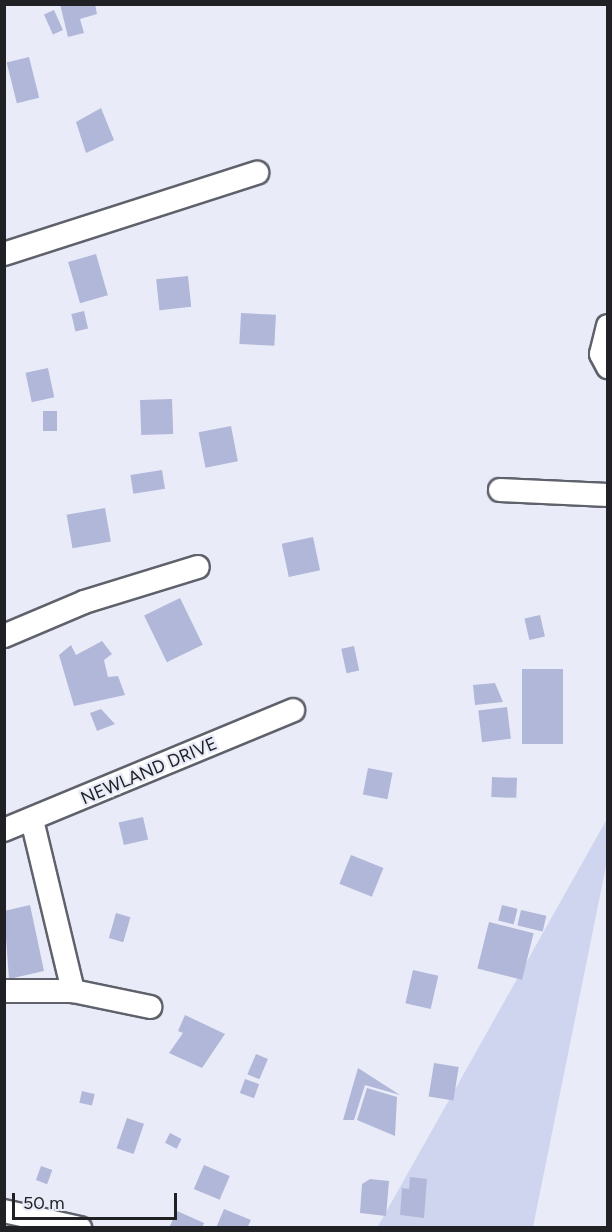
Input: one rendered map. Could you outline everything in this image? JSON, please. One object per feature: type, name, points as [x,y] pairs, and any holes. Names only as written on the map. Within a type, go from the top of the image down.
[{"type":"street","points":[[4,254],[257,173]]},
{"type":"street","points":[[608,326],[601,354],[608,367]]},
{"type":"street","points":[[500,490],[608,495]]},
{"type":"street","points":[[4,636],[84,602],[198,567]]},
{"type":"street","name":"NEWLAND DRIVE","points":[[4,830],[293,710]]},
{"type":"street","points":[[32,820],[73,991]]},
{"type":"street","points":[[4,991],[73,991],[150,1007]]},
{"type":"street","points":[[4,1211],[80,1227]]},
{"type":"shaded area","points":[[607,819],[607,861],[533,1227],[377,1228]]},
{"type":"building","points":[[60,4],[95,4],[97,14],[80,19],[84,33],[68,37]]},
{"type":"building","points":[[54,10],[63,30],[53,35],[44,14]]},
{"type":"building","points":[[29,57],[39,98],[17,103],[7,63]]},
{"type":"building","points":[[101,108],[114,140],[86,153],[76,122]]},
{"type":"building","points":[[96,254],[108,295],[80,303],[68,262]]},
{"type":"building","points":[[188,276],[191,307],[159,310],[156,279]]},
{"type":"building","points":[[84,311],[88,329],[75,331],[71,314]]},
{"type":"building","points":[[241,313],[276,315],[274,346],[239,344]]},
{"type":"building","points":[[48,368],[54,397],[32,402],[26,373]]},
{"type":"building","points":[[172,399],[173,434],[141,435],[140,400]]},
{"type":"building","points":[[43,411],[57,411],[57,431],[43,431]]},
{"type":"building","points":[[231,426],[238,461],[205,468],[199,432]]},
{"type":"building","points":[[162,470],[165,489],[133,494],[130,475]]},
{"type":"building","points":[[105,508],[111,541],[72,548],[67,515]]},
{"type":"building","points":[[313,537],[320,570],[289,577],[282,544]]},
{"type":"building","points":[[180,598],[203,645],[167,662],[144,616]]},
{"type":"building","points":[[540,615],[545,636],[529,640],[524,619]]},
{"type":"building","points":[[102,641],[112,654],[104,660],[108,677],[118,676],[125,695],[74,706],[59,655],[71,645],[76,655]]},
{"type":"building","points":[[354,646],[359,670],[346,673],[341,649]]},
{"type":"building","points":[[522,669],[563,669],[563,744],[522,744]]},
{"type":"building","points":[[495,683],[503,702],[475,705],[473,685]]},
{"type":"building","points":[[507,707],[511,739],[482,742],[478,711]]},
{"type":"building","points":[[101,709],[115,724],[97,731],[90,713]]},
{"type":"building","points":[[368,768],[393,773],[387,799],[363,795]]},
{"type":"building","points":[[492,777],[517,778],[516,798],[491,797]]},
{"type":"building","points":[[143,817],[148,839],[124,845],[119,823]]},
{"type":"building","points":[[351,855],[383,868],[372,897],[339,884]]},
{"type":"building","points":[[30,905],[44,971],[9,979],[4,911]]},
{"type":"building","points":[[502,905],[518,909],[514,924],[498,921]]},
{"type":"building","points":[[521,910],[546,916],[543,931],[517,926]]},
{"type":"building","points":[[116,913],[130,917],[123,942],[109,938]]},
{"type":"building","points":[[489,922],[534,933],[522,980],[477,969]]},
{"type":"building","points":[[413,970],[438,976],[431,1009],[405,1003]]},
{"type":"building","points":[[185,1015],[225,1034],[202,1068],[169,1053],[183,1033],[178,1031]]},
{"type":"building","points":[[256,1054],[268,1059],[259,1079],[247,1074]]},
{"type":"building","points":[[434,1063],[459,1067],[453,1100],[429,1097]]},
{"type":"building","points":[[358,1068],[400,1095],[365,1085],[354,1120],[343,1120]]},
{"type":"building","points":[[245,1079],[259,1084],[254,1098],[240,1093]]},
{"type":"building","points":[[367,1088],[397,1097],[395,1136],[357,1120]]},
{"type":"building","points":[[82,1091],[95,1094],[92,1106],[79,1103]]},
{"type":"building","points":[[127,1118],[144,1124],[134,1154],[117,1148]]},
{"type":"building","points":[[170,1133],[182,1139],[177,1149],[165,1143]]},
{"type":"building","points":[[204,1165],[230,1176],[220,1200],[194,1189]]},
{"type":"building","points":[[41,1166],[52,1170],[47,1184],[36,1180]]},
{"type":"building","points":[[410,1177],[427,1179],[424,1218],[400,1215],[402,1188],[409,1189]]},
{"type":"building","points":[[370,1179],[389,1181],[386,1216],[360,1213],[362,1184]]},
{"type":"building","points":[[224,1209],[251,1220],[247,1228],[216,1228]]},
{"type":"building","points":[[177,1211],[204,1223],[202,1228],[169,1228]]}]
